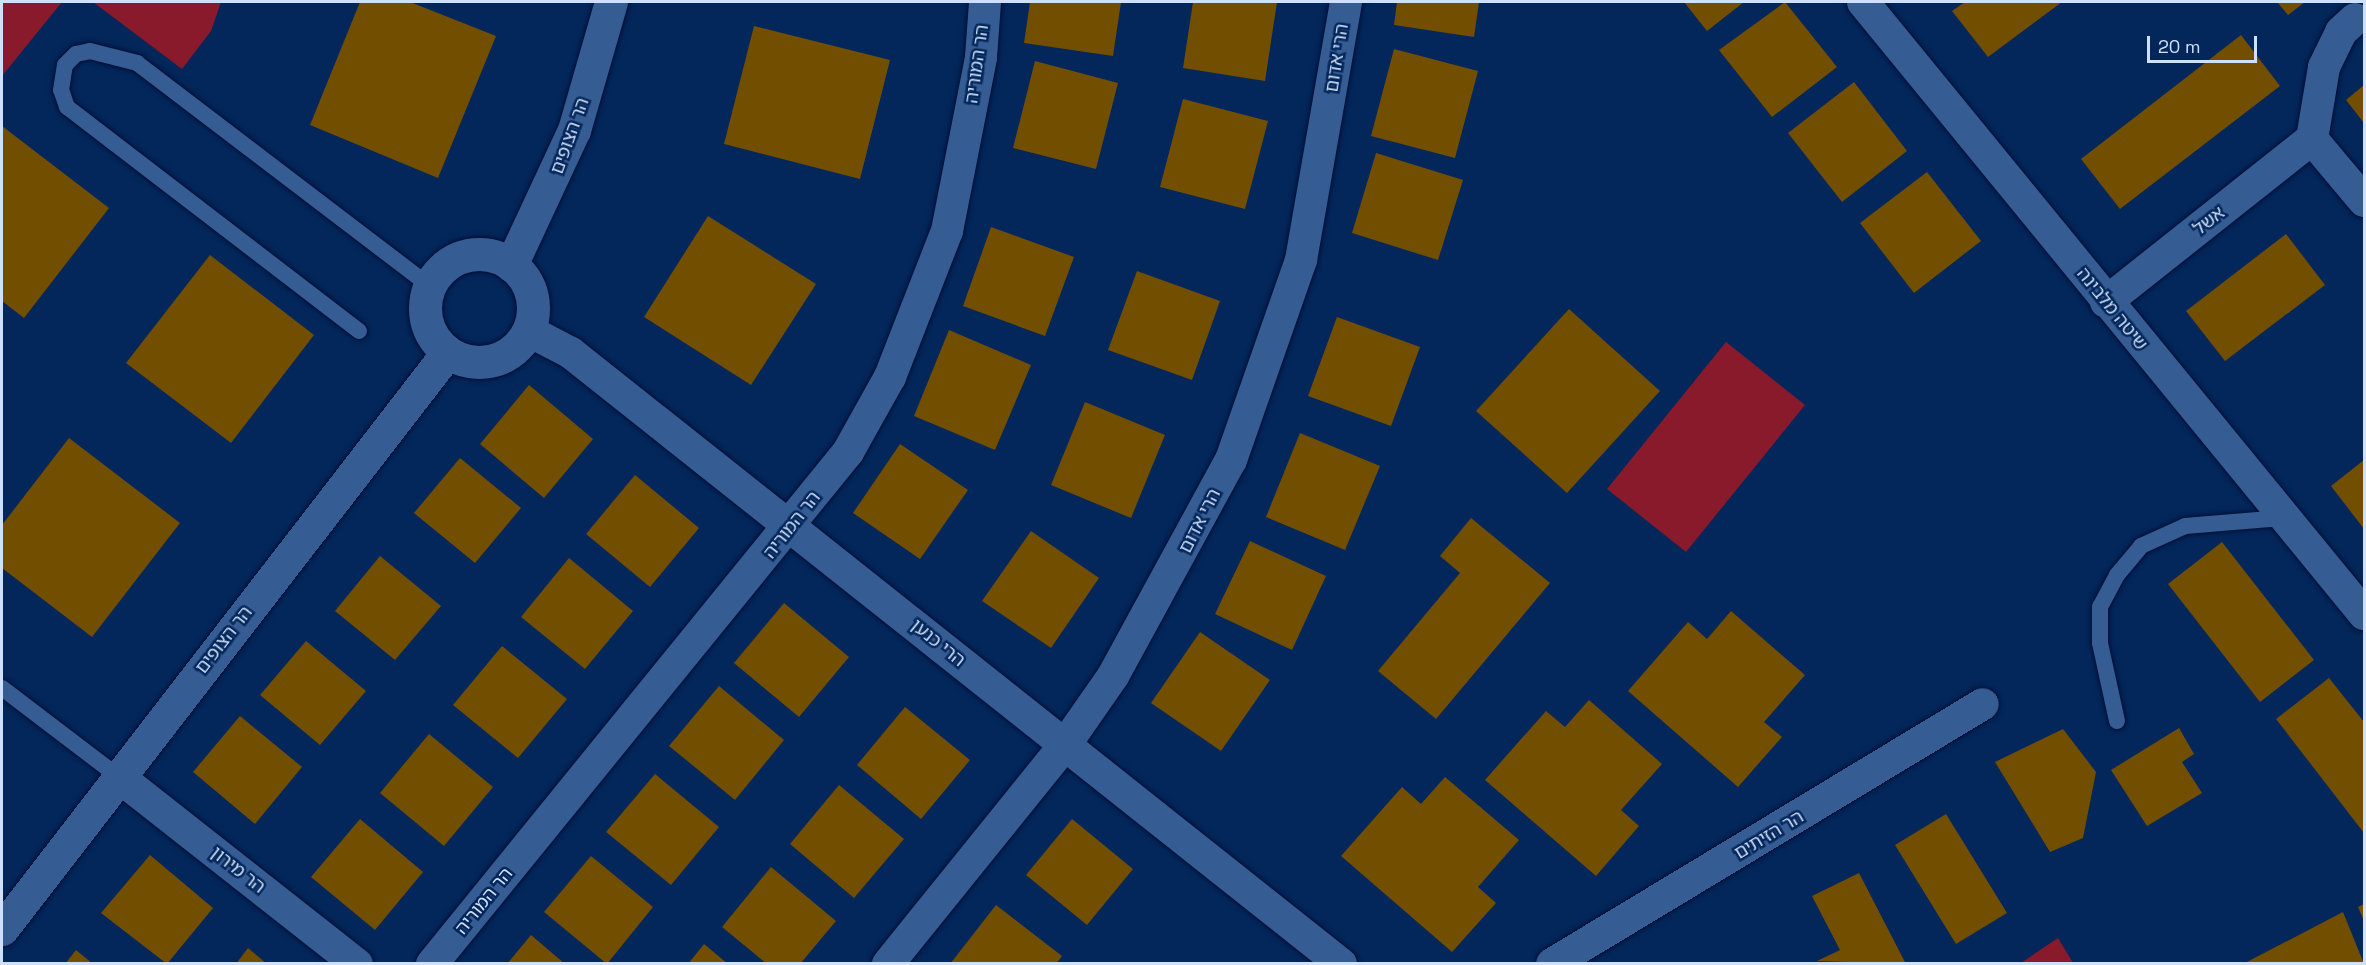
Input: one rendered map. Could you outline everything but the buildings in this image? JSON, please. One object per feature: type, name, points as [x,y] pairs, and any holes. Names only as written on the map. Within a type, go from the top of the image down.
[{"type":"street","name":"הר הצופים","points":[[511,264],[574,130],[611,2]]},
{"type":"street","name":"הר המוריה","points":[[432,963],[792,526],[848,452],[890,377],[923,298],[960,172],[985,2]]},
{"type":"street","name":"הרי אדום","points":[[888,963],[1065,745],[1113,676],[1231,460],[1301,260],[1346,2]]},
{"type":"street","name":"שיטה מלבינה","points":[[1863,2],[2282,518],[2364,614]]},
{"type":"street","points":[[2355,19],[2341,32],[2324,67],[2312,139],[2364,201]]},
{"type":"street","name":"אשל","points":[[2106,302],[2312,139]]},
{"type":"street","points":[[485,254],[511,264],[533,302],[529,331],[508,354],[493,360],[477,362],[448,352],[427,322],[430,286],[458,258],[485,254]]},
{"type":"street","name":"הרי כנען","points":[[529,331],[571,353],[1341,963]]},
{"type":"street","name":"הר הצופים","points":[[2,929],[448,352]]},
{"type":"street","name":"הר הזיתים","points":[[1552,963],[1983,704]]},
{"type":"street","name":"הר מירון","points":[[119,777],[357,963]]},
{"type":"lane","points":[[359,331],[67,107],[61,90],[65,65],[76,54],[90,51],[137,63],[430,286]]},
{"type":"lane","points":[[2117,721],[2100,642],[2100,607],[2117,575],[2140,546],[2185,526],[2282,518]]},
{"type":"lane","points":[[2,688],[119,777]]},
{"type":"shaded area","points":[[2,2],[62,2],[2,76]]},
{"type":"shaded area","points":[[93,2],[221,2],[211,31],[182,69]]},
{"type":"shaded area","points":[[1726,342],[1805,405],[1686,552],[1607,489]]},
{"type":"shaded area","points":[[2058,938],[2073,963],[2021,963]]}]
